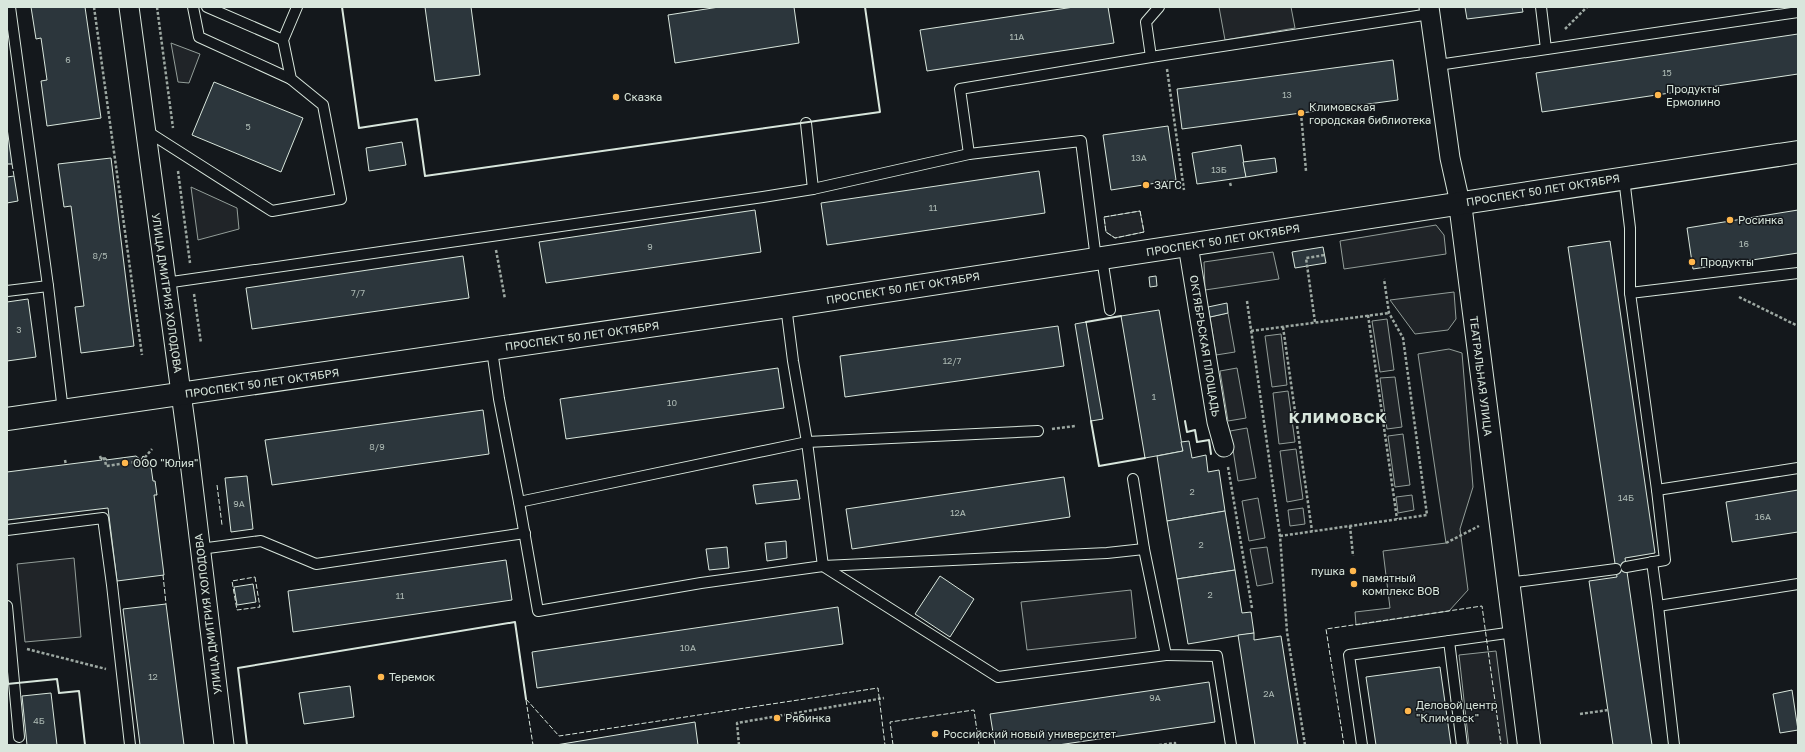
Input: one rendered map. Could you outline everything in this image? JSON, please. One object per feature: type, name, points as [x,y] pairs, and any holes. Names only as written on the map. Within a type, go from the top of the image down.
[{"type":"main road","name":"ПРОСПЕКТ 50 ЛЕТ ОКТЯБРЯ","points":[[7,419],[492,350],[1798,152]]},
{"type":"main road","name":"ТЕАТРАЛЬНАЯ УЛИЦА","points":[[1460,203],[1529,745]]},
{"type":"street","name":"УЛИЦА ДМИТРИЯ ХОЛОДОВА","points":[[129,7],[181,394],[224,745]]},
{"type":"street","name":"ТЕАТРАЛЬНАЯ УЛИЦА","points":[[1430,10],[1450,158],[1460,203]]},
{"type":"street","name":"ОКТЯБРЬСКАЯ ПЛОЩАДЬ","points":[[1188,245],[1217,422],[1224,447]]},
{"type":"lane","points":[[10,7],[48,286],[63,411]]},
{"type":"lane","points":[[145,130],[272,212],[341,199],[323,105],[291,79],[199,37],[193,7]]},
{"type":"lane","points":[[207,7],[283,40]]},
{"type":"lane","points":[[291,79],[283,40],[297,7]]},
{"type":"lane","points":[[1151,57],[1146,22],[1160,7]]},
{"type":"lane","points":[[1541,7],[1546,49]]},
{"type":"lane","points":[[970,154],[960,89],[1430,10]]},
{"type":"lane","points":[[1438,65],[1798,12]]},
{"type":"lane","points":[[806,123],[813,189]]},
{"type":"lane","points":[[165,283],[813,189],[970,154],[1081,141],[1099,259],[1110,310]]},
{"type":"lane","points":[[1508,583],[1621,568],[1665,560],[1630,293],[1630,228],[1624,178]]},
{"type":"lane","points":[[1630,293],[1798,273]]},
{"type":"lane","points":[[7,291],[48,286]]},
{"type":"lane","points":[[786,306],[793,361],[807,442],[823,566]]},
{"type":"lane","points":[[492,350],[499,399],[525,533],[538,611],[701,583],[823,566],[1107,553],[1144,549]]},
{"type":"lane","points":[[519,502],[807,442],[1038,430]]},
{"type":"lane","points":[[1657,490],[1798,468]]},
{"type":"lane","points":[[1133,479],[1144,549],[1166,655]]},
{"type":"lane","points":[[7,530],[103,518],[130,745]]},
{"type":"lane","points":[[200,549],[261,541],[316,564],[525,533]]},
{"type":"lane","points":[[1652,562],[1674,745]]},
{"type":"lane","points":[[823,566],[998,678],[1166,655],[1217,656],[1231,745]]},
{"type":"lane","points":[[1658,606],[1798,584]]},
{"type":"lane","points":[[7,606],[9,646],[19,736]]},
{"type":"lane","points":[[1362,745],[1350,655],[1514,632]]},
{"type":"lane","points":[[1449,642],[1462,745]]},
{"type":"path","points":[[94,7],[142,355]]},
{"type":"path","points":[[157,7],[201,343]]},
{"type":"path","points":[[1546,49],[1587,7]]},
{"type":"path","points":[[1165,54],[1184,190]]},
{"type":"path","points":[[1301,113],[1306,171]]},
{"type":"path","points":[[494,236],[505,299]]},
{"type":"path","points":[[1314,322],[1306,258],[1325,255]]},
{"type":"path","points":[[1280,536],[1427,515],[1403,338],[1389,313],[1384,279]]},
{"type":"path","points":[[1712,283],[1798,326]]},
{"type":"path","points":[[1247,301],[1280,536],[1287,632],[1305,745]]},
{"type":"path","points":[[1252,331],[1389,313]]},
{"type":"path","points":[[1368,315],[1397,519]]},
{"type":"path","points":[[1284,327],[1312,531]]},
{"type":"path","points":[[1038,430],[1075,426]]},
{"type":"path","points":[[1224,447],[1252,608]]},
{"type":"path","points":[[100,456],[101,459],[105,459],[106,466],[142,461],[152,448]]},
{"type":"path","points":[[65,460],[66,465]]},
{"type":"path","points":[[1446,543],[1499,515]]},
{"type":"path","points":[[1350,526],[1352,556]]},
{"type":"path","points":[[9,646],[122,672]]},
{"type":"path","points":[[740,745],[737,723],[884,698]]},
{"type":"path","points":[[1580,714],[1608,710]]},
{"type":"path","points":[[1160,745],[1175,743],[1175,745]]},
{"type":"shaded area","points":[[1219,7],[1291,7],[1295,28],[1225,40]]},
{"type":"shaded area","points":[[171,43],[200,54],[189,83],[178,82]]},
{"type":"shaded area","points":[[191,187],[237,208],[239,229],[198,240]]},
{"type":"shaded area","points":[[1140,211],[1144,232],[1115,238],[1106,232],[1104,217]]},
{"type":"shaded area","points":[[1436,225],[1444,235],[1446,254],[1344,269],[1340,241]]},
{"type":"shaded area","points":[[1273,252],[1279,279],[1205,290],[1204,262]]},
{"type":"shaded area","points":[[1454,292],[1456,319],[1448,330],[1415,334],[1390,300]]},
{"type":"shaded area","points":[[1228,313],[1235,352],[1216,355],[1210,317]]},
{"type":"shaded area","points":[[1387,319],[1394,370],[1380,372],[1372,321]]},
{"type":"shaded area","points":[[1281,334],[1287,385],[1272,387],[1265,336]]},
{"type":"shaded area","points":[[1449,349],[1462,353],[1473,487],[1460,529],[1468,590],[1449,611],[1356,625],[1355,612],[1390,608],[1383,551],[1446,543],[1418,354]]},
{"type":"shaded area","points":[[1237,368],[1246,418],[1228,421],[1220,371]]},
{"type":"shaded area","points":[[1395,377],[1402,427],[1387,429],[1380,378]]},
{"type":"shaded area","points":[[1288,391],[1295,442],[1279,444],[1273,393]]},
{"type":"shaded area","points":[[1247,428],[1256,478],[1238,481],[1230,431]]},
{"type":"shaded area","points":[[1403,434],[1410,485],[1395,487],[1388,436]]},
{"type":"shaded area","points":[[1296,449],[1303,499],[1287,502],[1280,451]]},
{"type":"shaded area","points":[[1412,495],[1414,510],[1398,513],[1396,497]]},
{"type":"shaded area","points":[[1258,498],[1265,538],[1249,541],[1242,501]]},
{"type":"shaded area","points":[[1303,508],[1305,524],[1290,526],[1288,510]]},
{"type":"shaded area","points":[[1267,547],[1273,583],[1257,586],[1250,549]]},
{"type":"shaded area","points":[[74,558],[81,637],[25,642],[17,564]]},
{"type":"shaded area","points":[[1131,590],[1136,638],[1027,650],[1021,602]]},
{"type":"shaded area","points":[[1496,651],[1508,745],[1469,745],[1459,655]]},
{"type":"building","points":[[31,7],[85,7],[101,118],[47,126],[41,81],[47,80],[41,38],[36,39]]},
{"type":"building","points":[[425,7],[471,7],[480,75],[435,81]]},
{"type":"building","points":[[719,7],[794,7],[799,43],[675,63],[668,15]]},
{"type":"building","points":[[1074,7],[1108,7],[1114,43],[927,71],[920,30]]},
{"type":"building","points":[[1465,7],[1522,7],[1523,12],[1467,19]]},
{"type":"building","points":[[1798,34],[1798,74],[1542,112],[1536,73]]},
{"type":"building","points":[[1393,60],[1398,100],[1182,129],[1177,89]]},
{"type":"building","points":[[214,82],[303,118],[281,172],[192,135]]},
{"type":"building","points":[[1168,126],[1176,180],[1111,190],[1103,135]]},
{"type":"building","points":[[7,128],[12,164],[7,164]]},
{"type":"building","points":[[402,142],[406,165],[369,171],[366,148]]},
{"type":"building","points":[[1241,145],[1246,177],[1197,184],[1192,153]]},
{"type":"building","points":[[111,158],[134,346],[81,353],[75,307],[84,306],[71,206],[64,207],[58,164]]},
{"type":"building","points":[[1275,158],[1277,172],[1246,177],[1243,162]]},
{"type":"building","points":[[1039,171],[1045,213],[827,245],[821,203]]},
{"type":"building","points":[[14,176],[18,201],[7,203],[7,177]]},
{"type":"building","points":[[755,210],[761,252],[546,283],[539,242]]},
{"type":"building","points":[[1798,210],[1798,253],[1693,269],[1687,228]]},
{"type":"building","points":[[1610,241],[1655,553],[1625,558],[1652,745],[1613,745],[1589,581],[1617,577],[1568,247]]},
{"type":"building","points":[[1323,247],[1326,263],[1295,268],[1292,252]]},
{"type":"building","points":[[463,256],[469,298],[252,329],[246,288]]},
{"type":"building","points":[[1156,276],[1157,286],[1150,287],[1149,277]]},
{"type":"building","points":[[28,299],[36,357],[7,361],[7,302]]},
{"type":"building","points":[[1227,303],[1228,313],[1210,317],[1208,307]]},
{"type":"building","points":[[1159,310],[1183,451],[1145,458],[1121,316]]},
{"type":"building","points":[[1086,322],[1103,419],[1091,421],[1075,324]]},
{"type":"building","points":[[1058,326],[1064,366],[845,397],[840,356]]},
{"type":"building","points":[[778,368],[784,408],[566,439],[560,399]]},
{"type":"building","points":[[483,410],[489,454],[272,485],[265,440]]},
{"type":"building","points":[[1189,441],[1192,458],[1206,455],[1208,472],[1219,470],[1225,511],[1167,521],[1157,456],[1183,451],[1181,442]]},
{"type":"building","points":[[136,456],[141,460],[143,456],[147,459],[145,463],[151,467],[153,481],[155,481],[157,495],[154,495],[164,575],[117,581],[108,508],[7,520],[7,472],[102,460],[101,458],[106,458],[106,460]]},
{"type":"building","points":[[247,476],[253,529],[231,532],[225,478]]},
{"type":"building","points":[[1064,477],[1070,517],[852,549],[846,509]]},
{"type":"building","points":[[797,480],[800,499],[756,504],[753,485]]},
{"type":"building","points":[[1798,490],[1798,532],[1732,542],[1726,502]]},
{"type":"building","points":[[1225,511],[1235,570],[1177,579],[1167,521]]},
{"type":"building","points":[[786,541],[787,558],[767,561],[765,543]]},
{"type":"building","points":[[727,547],[729,568],[709,570],[706,549]]},
{"type":"building","points":[[506,560],[512,600],[293,632],[288,591]]},
{"type":"building","points":[[1235,570],[1242,613],[1251,612],[1254,633],[1188,644],[1177,579]]},
{"type":"building","points":[[940,576],[974,599],[950,637],[915,614]]},
{"type":"building","points":[[253,584],[256,602],[237,605],[234,587]]},
{"type":"building","points":[[166,604],[184,745],[140,745],[123,609]]},
{"type":"building","points":[[838,607],[843,644],[537,688],[532,652]]},
{"type":"building","points":[[1254,633],[1254,640],[1281,636],[1298,745],[1255,745],[1238,635]]},
{"type":"building","name":"Деловой центр \"Климовск\"","points":[[1440,667],[1451,745],[1376,745],[1366,677]]},
{"type":"building","points":[[1209,682],[1215,722],[1058,745],[995,745],[990,714]]},
{"type":"building","points":[[350,686],[354,717],[304,724],[299,693]]},
{"type":"building","points":[[1792,690],[1798,730],[1780,733],[1773,694]]},
{"type":"building","points":[[51,693],[57,745],[27,745],[22,696]]},
{"type":"building","points":[[695,722],[698,745],[556,745]]},
{"type":"fence","points":[[12,164],[14,176]]},
{"type":"fence","points":[[1140,211],[1144,232],[1115,238],[1106,232],[1104,217],[1140,211]]},
{"type":"fence","points":[[217,485],[222,525]]},
{"type":"fence","points":[[163,575],[166,604]]},
{"type":"fence","points":[[255,577],[260,607],[237,610],[232,581],[255,577]]},
{"type":"fence","points":[[1344,745],[1326,629],[1482,606],[1501,745]]},
{"type":"fence","points":[[526,699],[559,736],[878,688],[885,745]]},
{"type":"fence","points":[[526,700],[533,745]]},
{"type":"fence","points":[[893,745],[890,722],[974,710],[979,745]]},
{"type":"wall","points":[[342,7],[359,128],[417,119],[425,176],[880,112],[865,7]]},
{"type":"wall","points":[[1086,322],[1121,316]]},
{"type":"wall","points":[[1091,421],[1099,466],[1145,458]]},
{"type":"wall","points":[[1185,421],[1187,432],[1195,430],[1197,442],[1209,440],[1211,454]]},
{"type":"wall","points":[[247,745],[238,668],[515,622],[526,699]]},
{"type":"wall","points":[[7,684],[57,679],[59,693],[79,691],[85,745]]},
{"type":"place","name":"Продукты Ермолино","points":[[1658,95]]},
{"type":"place","name":"Сказка","points":[[616,97]]},
{"type":"place","name":"Климовская городская библиотека","points":[[1301,113]]},
{"type":"place","name":"ЗАГС","points":[[1146,185]]},
{"type":"place","name":"Росинка","points":[[1730,220]]},
{"type":"place","name":"Продукты","points":[[1692,262]]},
{"type":"place","name":"ООО \"Юлия\"","points":[[125,463]]},
{"type":"place","name":"пушка","points":[[1353,571]]},
{"type":"place","name":"памятный комплекс ВОВ","points":[[1354,584]]},
{"type":"place","name":"Теремок","points":[[381,677]]},
{"type":"place","name":"Деловой центр \"Климовск\"","points":[[1408,711]]},
{"type":"place","name":"Рябинка","points":[[777,718]]},
{"type":"place","name":"Российский новый университет","points":[[935,734]]},
{"type":"district","name":"КЛИМОВСК","points":[[1338,418]]}]
